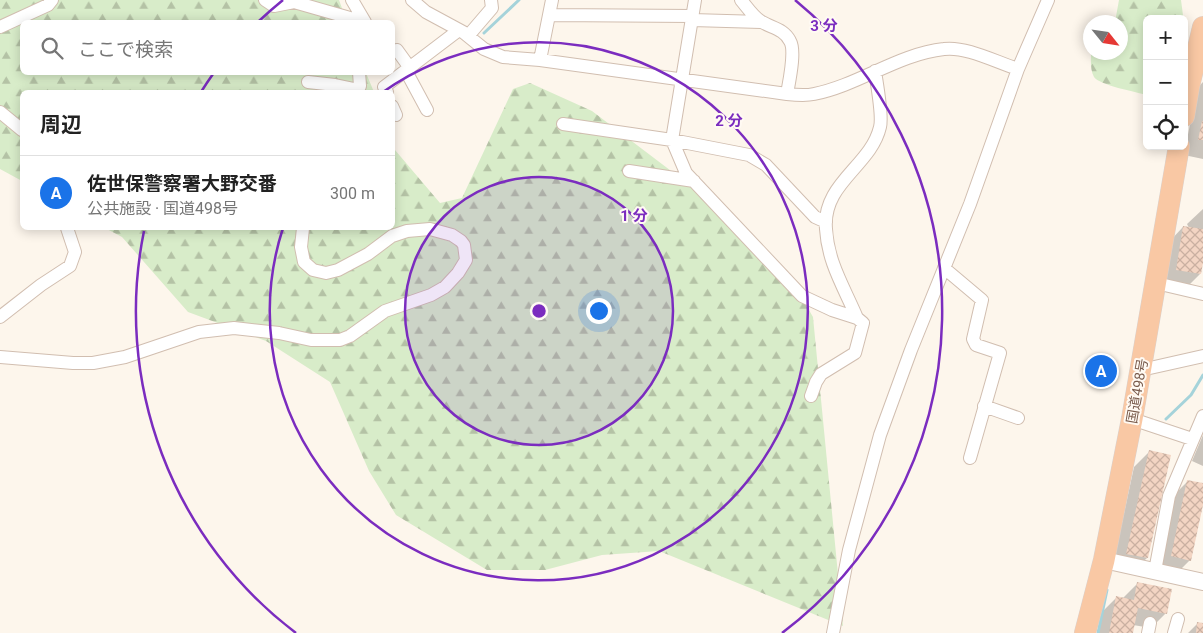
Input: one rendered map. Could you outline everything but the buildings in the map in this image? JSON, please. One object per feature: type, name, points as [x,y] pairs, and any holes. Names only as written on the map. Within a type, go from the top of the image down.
[{"type":"highway","points":[[1186,105],[1202,31]]},
{"type":"highway","name":"国道498号","points":[[1085,633],[1104,560],[1132,419],[1178,150]]},
{"type":"street","points":[[0,27],[48,5],[52,0]]},
{"type":"street","points":[[265,0],[274,6],[294,2],[358,20]]},
{"type":"street","points":[[318,0],[321,1],[328,12]]},
{"type":"street","points":[[352,0],[364,20]]},
{"type":"street","points":[[412,0],[426,12],[463,33],[484,49],[503,57],[540,60],[787,94],[811,95],[828,91],[916,55],[945,48],[961,50],[1018,69]]},
{"type":"street","points":[[386,90],[384,87],[408,69],[463,33],[492,8],[491,0]]},
{"type":"street","points":[[540,60],[552,0]]},
{"type":"street","points":[[695,0],[672,140],[686,173],[802,296],[832,310],[856,318],[863,323],[855,353],[821,374],[811,396]]},
{"type":"street","points":[[740,0],[761,22]]},
{"type":"street","points":[[833,633],[849,550],[880,435],[911,350],[970,204],[1018,69],[1048,0]]},
{"type":"street","points":[[549,15],[692,18],[761,22],[772,25],[783,32],[791,42],[792,53],[787,94]]},
{"type":"street","points":[[397,50],[408,69],[426,110]]},
{"type":"street","points":[[856,318],[838,280],[829,255],[825,226],[830,203],[840,184],[873,145],[878,136],[881,125],[875,71]]},
{"type":"street","points":[[308,82],[360,90],[359,75]]},
{"type":"street","points":[[0,112],[20,128]]},
{"type":"street","points":[[563,124],[672,140],[749,155],[766,164],[815,216],[826,222]]},
{"type":"street","points":[[629,171],[694,181]]},
{"type":"street","points":[[0,357],[93,363],[125,357],[199,332],[234,328],[280,333],[311,340],[340,340],[350,336],[385,311],[431,295],[446,287],[466,260],[464,245],[461,241],[452,235],[430,228],[407,231],[392,236],[368,254],[338,270],[326,273],[313,270],[304,262],[301,247],[303,230]]},
{"type":"street","points":[[0,317],[41,285],[70,266],[75,252],[68,230]]},
{"type":"street","points":[[944,268],[982,300],[973,339],[976,345],[1000,353],[970,458]]},
{"type":"street","points":[[1156,283],[1203,294]]},
{"type":"street","points":[[1141,370],[1203,356]]},
{"type":"street","points":[[984,406],[1018,418]]},
{"type":"street","points":[[1155,571],[1169,496],[1203,416]]},
{"type":"street","points":[[1132,419],[1192,439]]},
{"type":"street","points":[[1104,560],[1203,582]]},
{"type":"street","points":[[1174,633],[1178,619]]},
{"type":"green space","points":[[0,0],[339,0],[346,20],[20,20],[20,75],[367,75],[373,90],[20,90],[20,180],[0,169]]},
{"type":"green space","points":[[1119,0],[1181,0],[1183,15],[1143,15],[1143,94],[1103,83],[1094,77],[1091,60],[1128,60],[1128,15],[1116,15]]},
{"type":"green space","points":[[530,83],[592,111],[687,183],[789,276],[813,317],[843,626],[659,551],[602,555],[545,570],[487,570],[396,515],[369,471],[330,382],[266,341],[188,312],[122,237],[109,230],[395,230],[395,150],[440,203],[462,198],[513,89]]},
{"type":"waterway","points":[[484,33],[519,0]]},
{"type":"waterway","points":[[1166,419],[1191,395],[1203,375]]},
{"type":"waterway","points":[[1098,633],[1107,590]]},
{"type":"place","name":"佐世保警察署大野交番","points":[[1101,371]]}]
